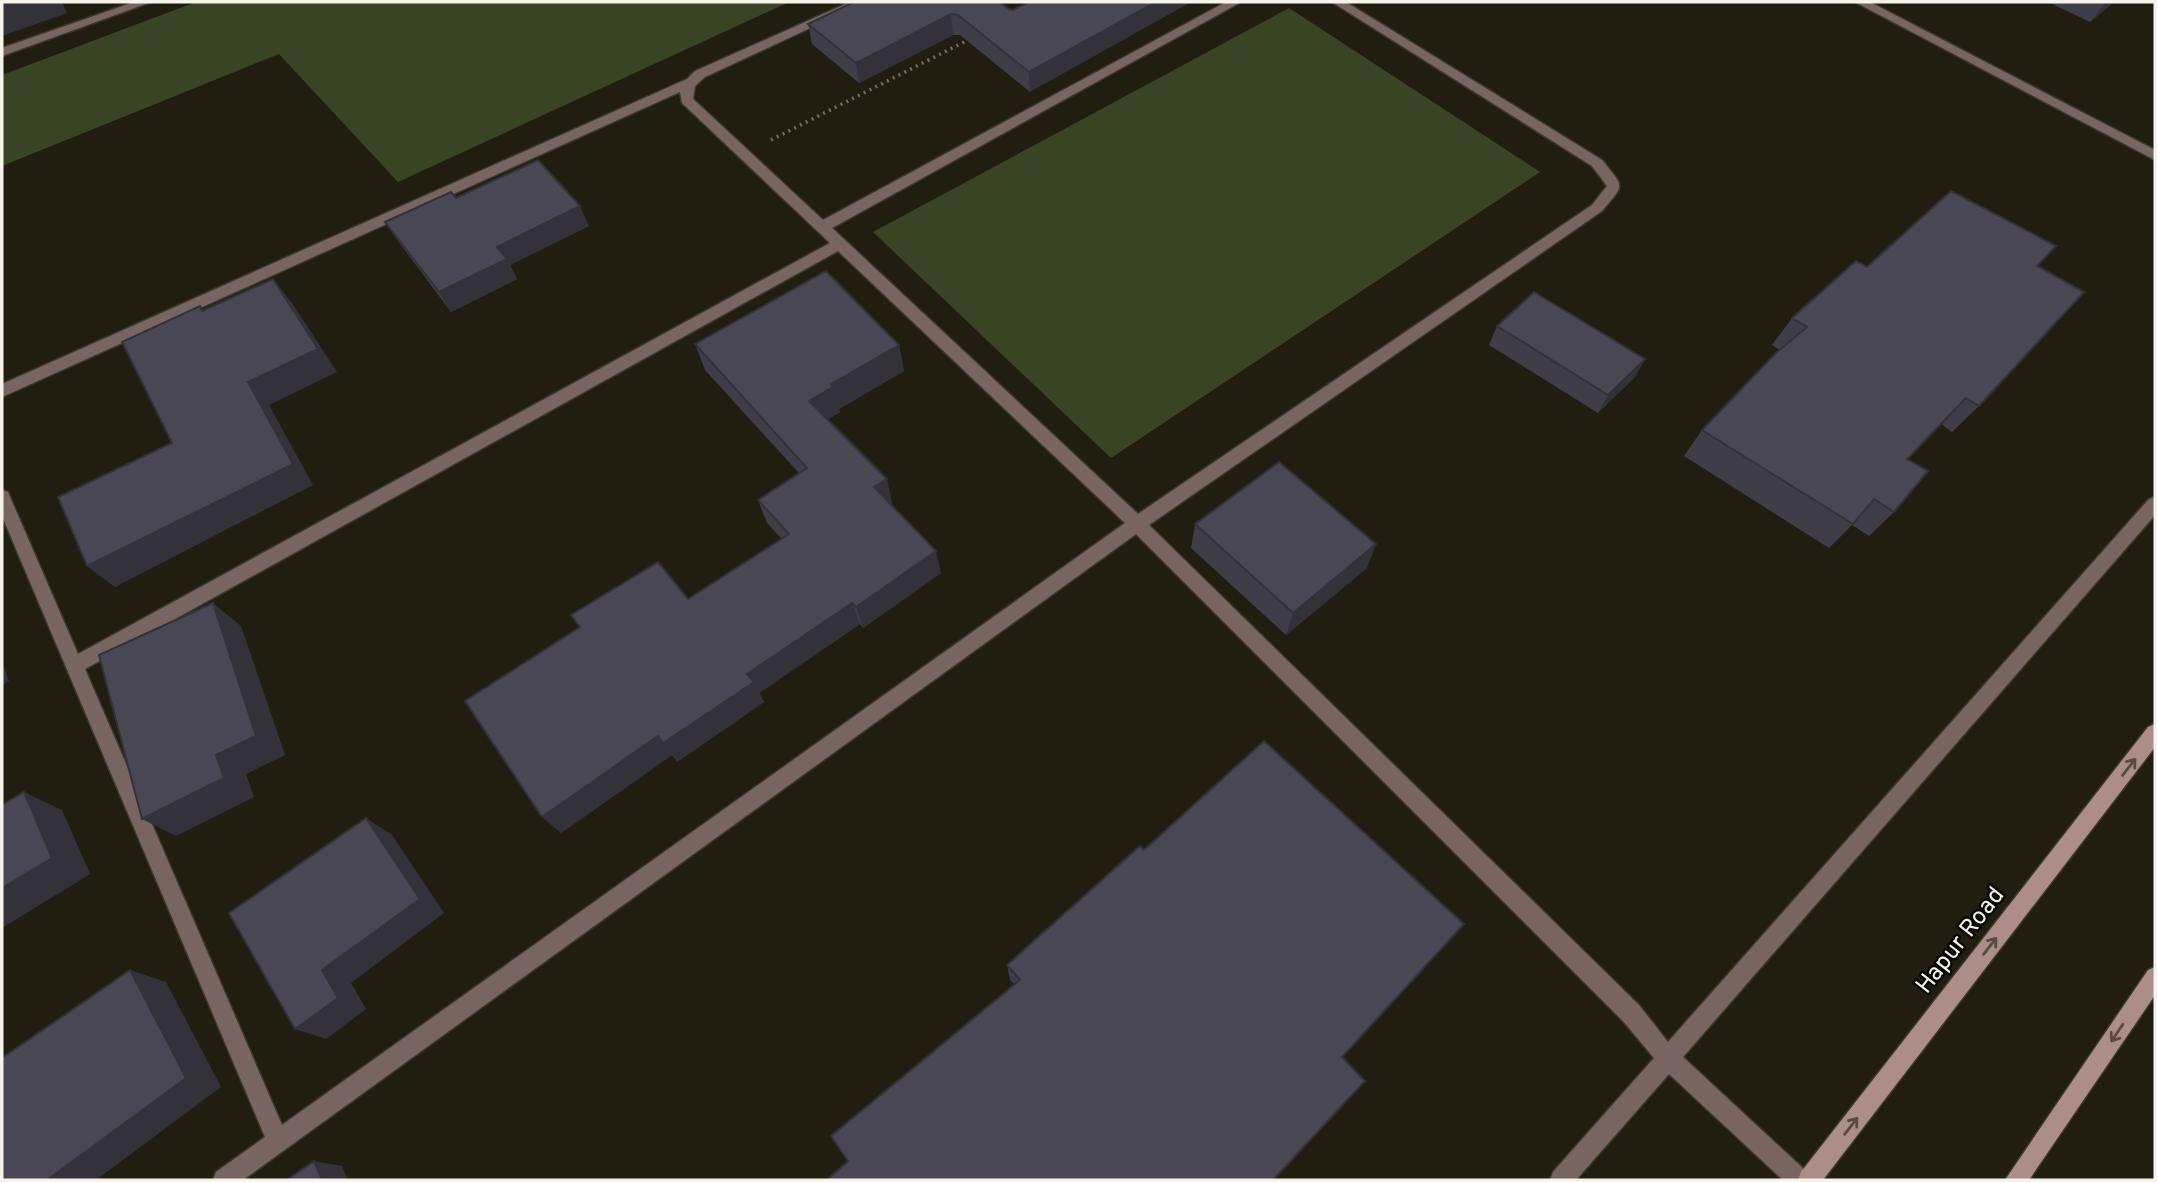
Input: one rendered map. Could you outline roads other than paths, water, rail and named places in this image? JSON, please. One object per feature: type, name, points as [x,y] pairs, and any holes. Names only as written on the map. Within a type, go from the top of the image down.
[{"type":"main road","name":"Hapur Road","points":[[1809,1180],[2155,733]]},
{"type":"main road","points":[[2016,1180],[2155,977]]},
{"type":"street","points":[[2,52],[145,2]]},
{"type":"street","points":[[2,390],[689,83],[700,74],[860,2]]},
{"type":"street","points":[[822,227],[1235,2]]},
{"type":"street","points":[[224,1180],[1137,524],[1597,208],[1615,186],[1597,163],[1338,2]]},
{"type":"street","points":[[1861,2],[2155,156]]},
{"type":"street","points":[[689,83],[685,92],[692,107],[841,243],[1137,524],[1631,1013],[1668,1058],[1799,1180]]},
{"type":"street","points":[[73,666],[841,243]]},
{"type":"street","points":[[2,497],[278,1142]]},
{"type":"street","points":[[1560,1180],[2155,504]]}]
